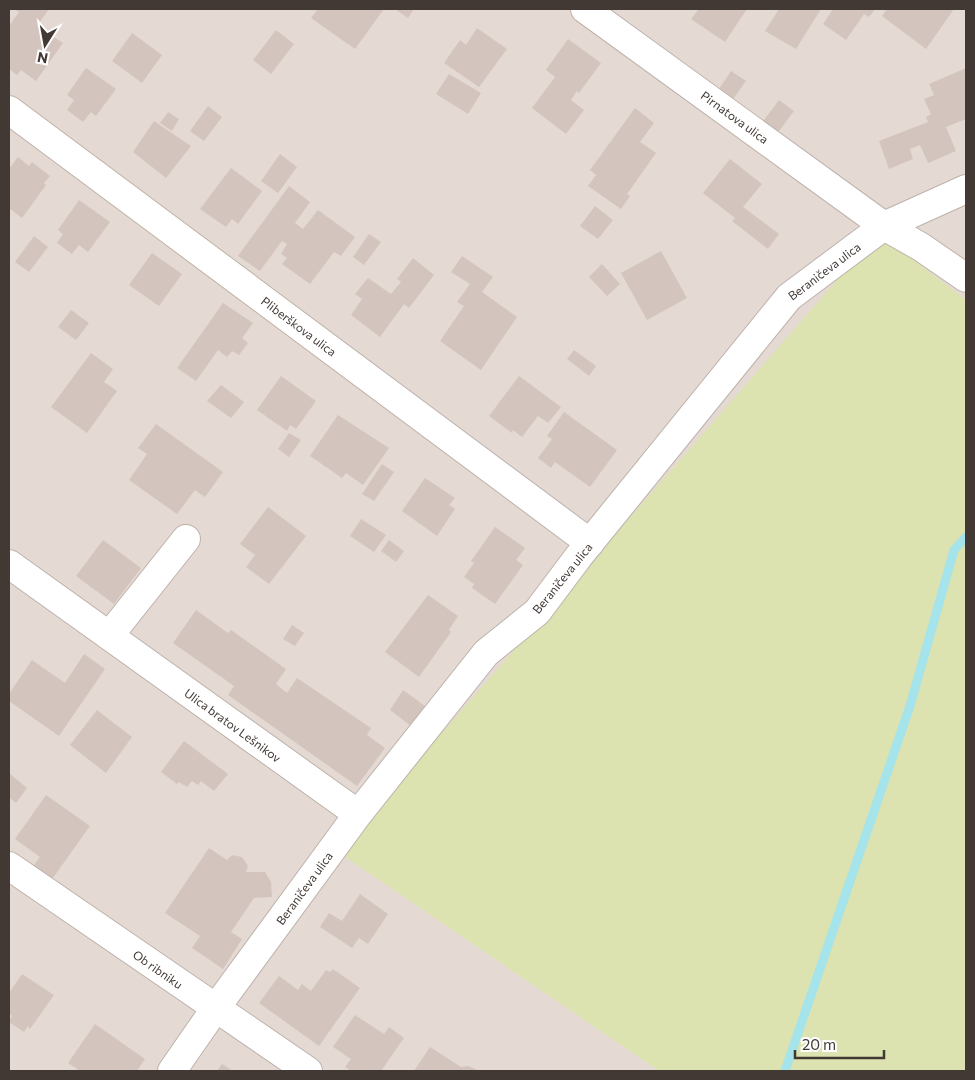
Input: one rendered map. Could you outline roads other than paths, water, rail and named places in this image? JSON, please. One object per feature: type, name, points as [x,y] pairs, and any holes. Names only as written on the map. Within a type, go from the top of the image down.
[{"type":"street","name":"Pirnatova ulica","points":[[585,9],[884,226],[921,247],[966,278]]},
{"type":"street","name":"Pliberškova ulica","points":[[9,110],[590,542]]},
{"type":"street","name":"Beraničeva ulica","points":[[172,1071],[215,1009],[358,814],[486,653],[537,612],[590,542],[789,297],[884,226],[966,189]]},
{"type":"street","points":[[109,636],[186,539]]},
{"type":"street","name":"Ulica bratov Lešnikov","points":[[9,564],[358,814]]},
{"type":"street","name":"Ob ribniku","points":[[9,866],[308,1071]]},
{"type":"waterway","points":[[785,1071],[910,706],[954,550],[966,537]]}]
